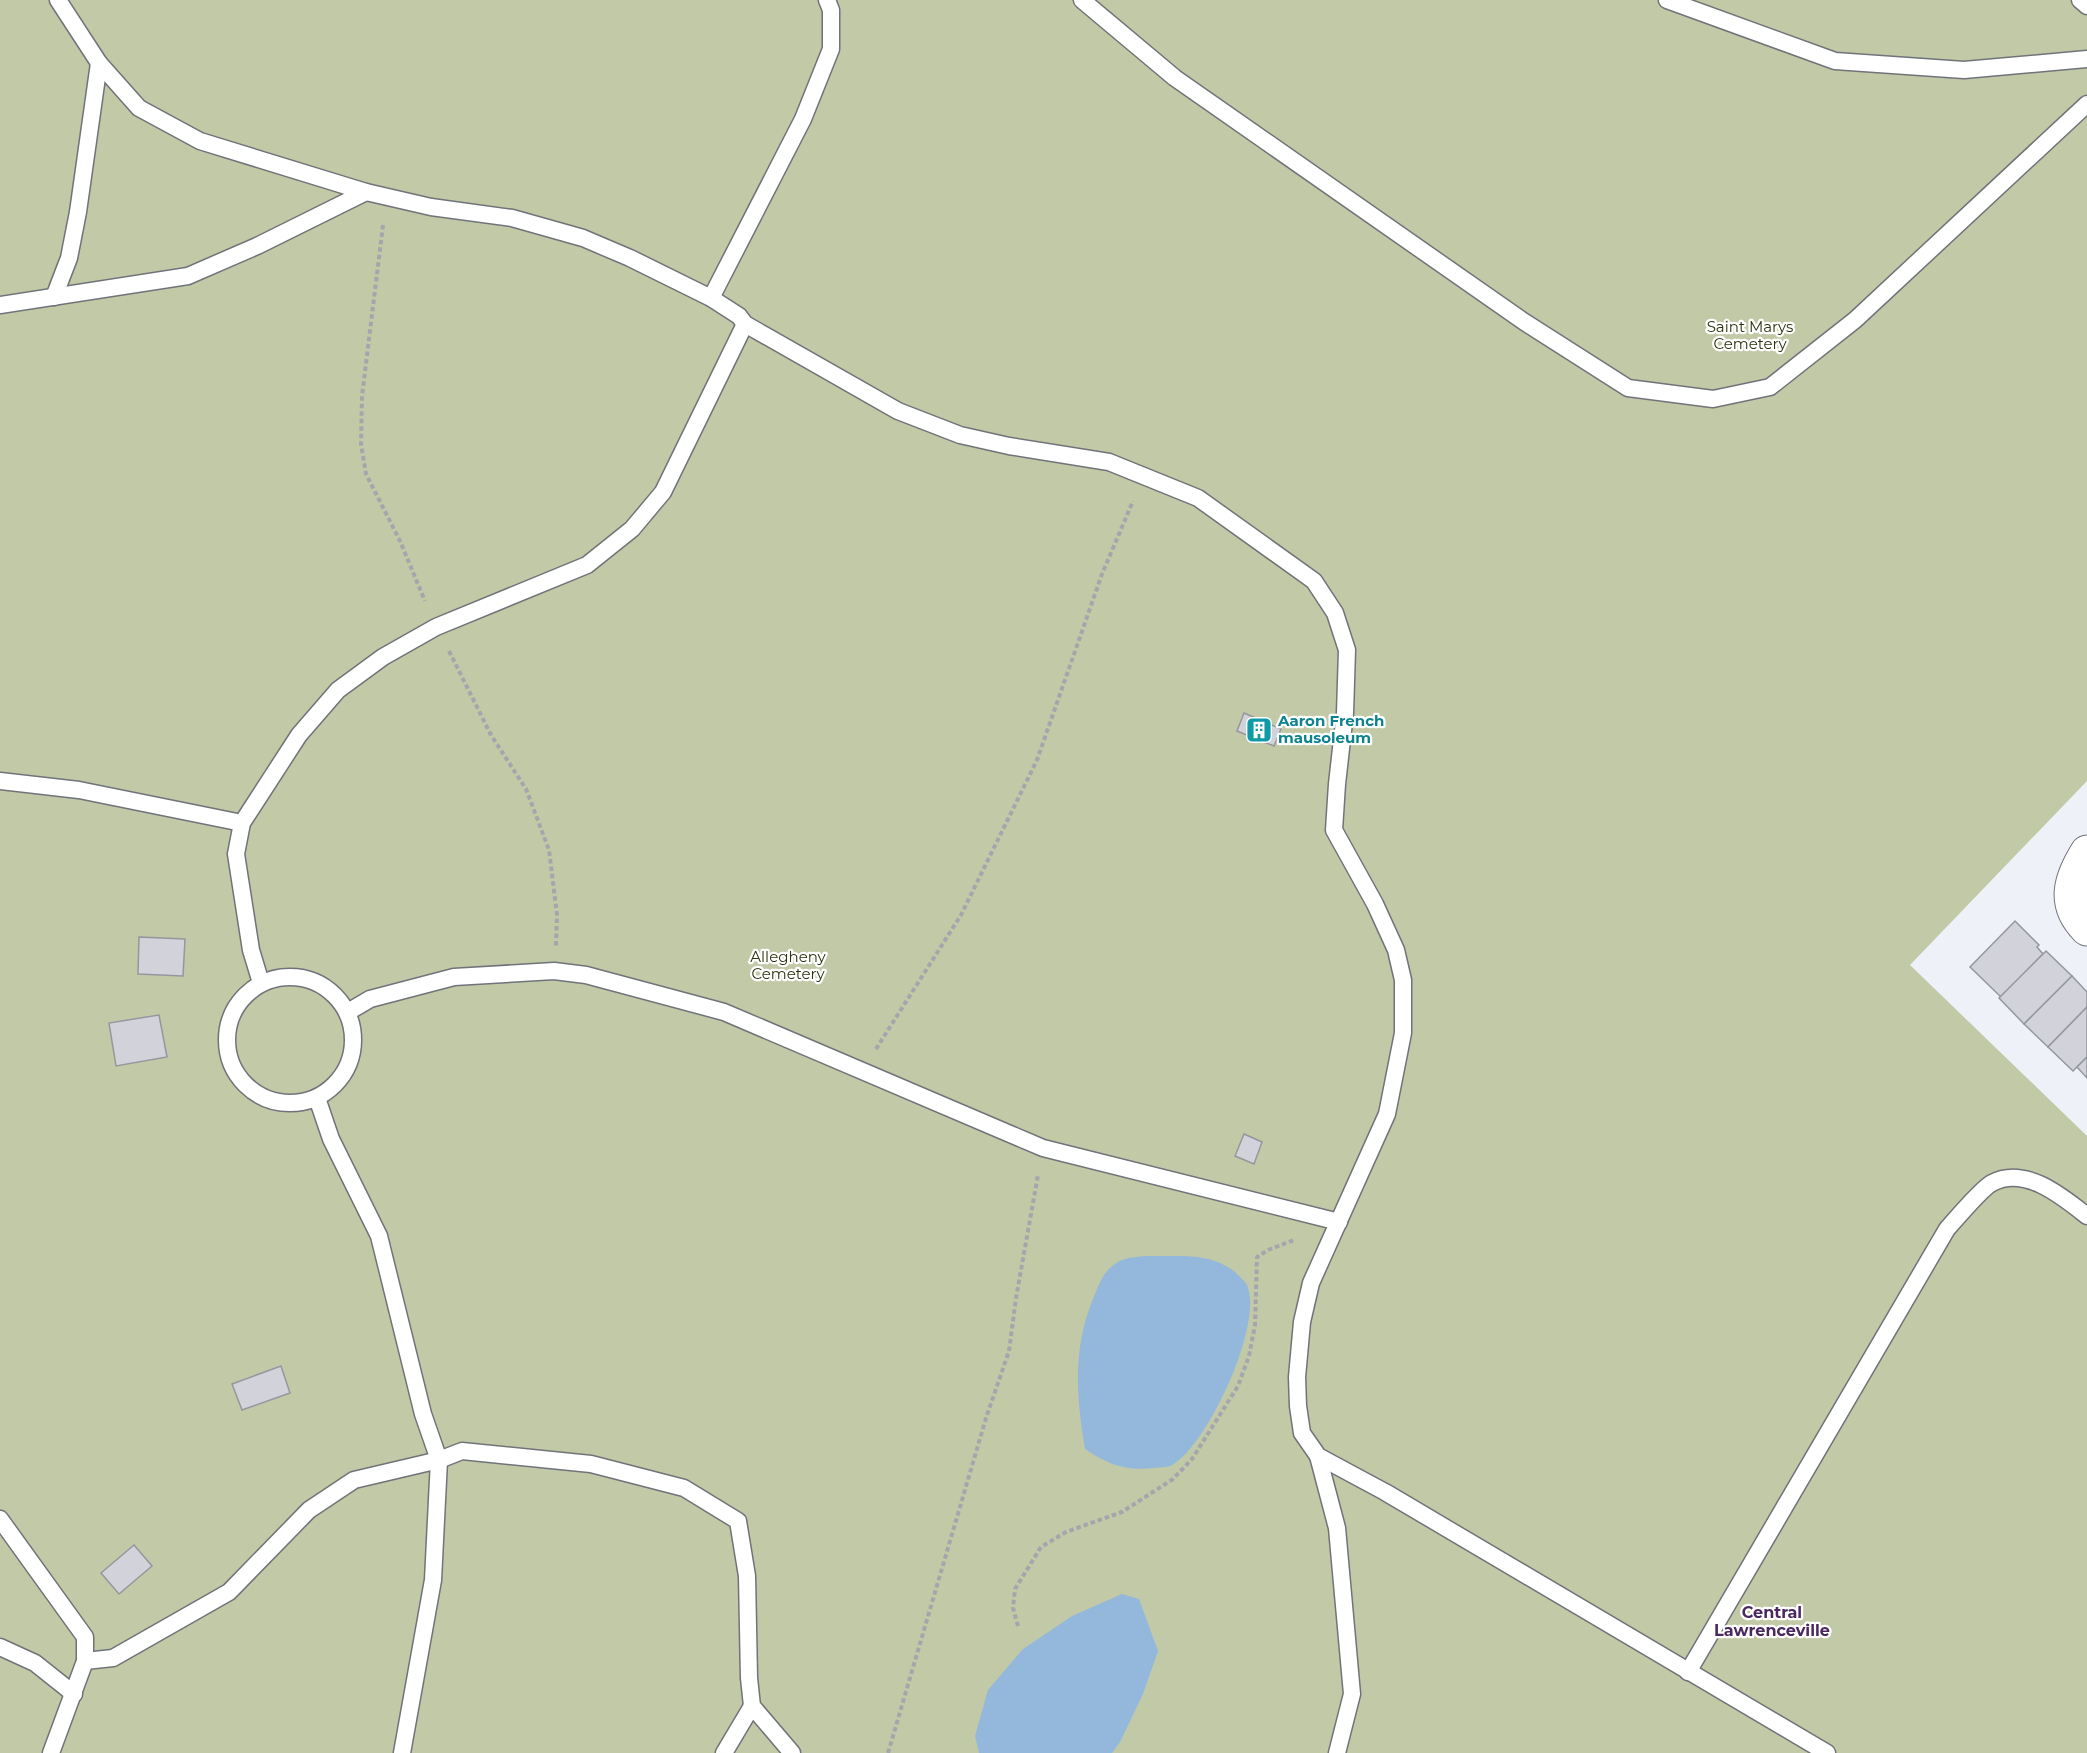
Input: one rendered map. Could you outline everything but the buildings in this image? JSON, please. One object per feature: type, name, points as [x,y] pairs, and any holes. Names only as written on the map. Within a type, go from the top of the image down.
[{"type":"street","points":[[2087,852],[2076,868],[2070,890],[2076,918],[2087,929]]},
{"type":"lane","points":[[58,0],[99,63],[139,108],[200,141],[366,192],[431,207],[512,218],[583,238],[630,258],[711,298],[739,316],[745,324],[898,411],[960,435],[1010,446],[1109,462],[1198,498],[1314,581],[1335,613],[1347,650],[1345,713],[1334,830],[1375,904],[1396,951],[1402,980],[1403,1033],[1387,1114],[1311,1283],[1302,1322],[1297,1377],[1302,1433],[1318,1456],[1337,1528],[1352,1694],[1337,1753]]},
{"type":"lane","points":[[711,298],[803,119],[831,49],[831,10],[827,0]]},
{"type":"lane","points":[[1082,0],[1175,78],[1523,321],[1628,388],[1713,399],[1770,387],[1855,320],[2087,104]]},
{"type":"lane","points":[[1667,0],[1835,61],[1964,70],[2087,59]]},
{"type":"lane","points":[[2080,0],[2087,6]]},
{"type":"lane","points":[[54,297],[69,258],[78,212],[99,63]]},
{"type":"lane","points":[[0,305],[188,276],[257,246],[366,192]]},
{"type":"lane","points":[[261,983],[251,950],[236,854],[242,824],[299,735],[338,690],[383,657],[436,627],[586,565],[632,530],[663,492],[745,324]]},
{"type":"lane","points":[[0,781],[79,790],[242,824]]},
{"type":"lane","points":[[348,1012],[369,999],[454,977],[554,971],[586,975],[724,1012],[1043,1148],[1339,1222]]},
{"type":"lane","points":[[287,976],[303,978],[335,994],[348,1012],[354,1034],[350,1065],[336,1085],[317,1098],[295,1104],[272,1102],[249,1090],[230,1064],[226,1042],[231,1015],[248,992],[261,983],[287,976]]},
{"type":"lane","points":[[317,1098],[331,1139],[379,1236],[423,1414],[439,1460],[433,1580],[402,1753]]},
{"type":"lane","points":[[1688,1672],[1947,1229],[1991,1183],[2006,1179],[2025,1178],[2062,1196],[2087,1216]]},
{"type":"lane","points":[[85,1661],[113,1658],[229,1592],[309,1510],[354,1480],[439,1460],[462,1451],[591,1464],[684,1488],[738,1521],[747,1576],[749,1678],[752,1707],[792,1753]]},
{"type":"lane","points":[[1318,1456],[1385,1492],[1827,1753]]},
{"type":"lane","points":[[0,1519],[85,1637],[85,1661],[51,1753]]},
{"type":"lane","points":[[0,1647],[35,1663],[74,1694]]},
{"type":"lane","points":[[724,1753],[752,1707]]},
{"type":"path","points":[[366,192],[384,225],[362,396],[361,444],[366,474],[400,542],[436,627],[491,735],[526,789],[549,850],[557,915],[554,971]]},
{"type":"path","points":[[862,1071],[961,915],[1038,759],[1102,574],[1144,476]]},
{"type":"path","points":[[888,1753],[986,1418],[1009,1352],[1016,1298],[1043,1148]]},
{"type":"path","points":[[1018,1626],[1013,1608],[1016,1589],[1041,1547],[1066,1532],[1122,1512],[1173,1479],[1192,1459],[1238,1386],[1249,1356],[1256,1325],[1257,1257],[1268,1250],[1339,1222]]},
{"type":"green space","name":"Allegheny Cemetery","points":[[0,0],[2087,0],[2087,781],[1910,965],[2087,1136],[2087,1753],[0,1753]]},
{"type":"water","points":[[1146,1256],[1192,1256],[1225,1265],[1246,1283],[1250,1303],[1240,1354],[1216,1410],[1201,1434],[1186,1453],[1172,1465],[1134,1469],[1110,1463],[1085,1449],[1078,1390],[1079,1352],[1088,1313],[1103,1277],[1111,1267],[1122,1260]]},
{"type":"water","points":[[1122,1594],[1139,1599],[1158,1651],[1143,1694],[1120,1742],[1112,1753],[979,1753],[975,1736],[988,1690],[1023,1649],[1072,1616]]},
{"type":"place","name":"Aaron French mausoleum","points":[[1259,730]]},
{"type":"district","name":"Central Lawrenceville","points":[[1772,1621]]},
{"type":"park label","name":"Saint Marys Cemetery","points":[[1750,336]]}]
